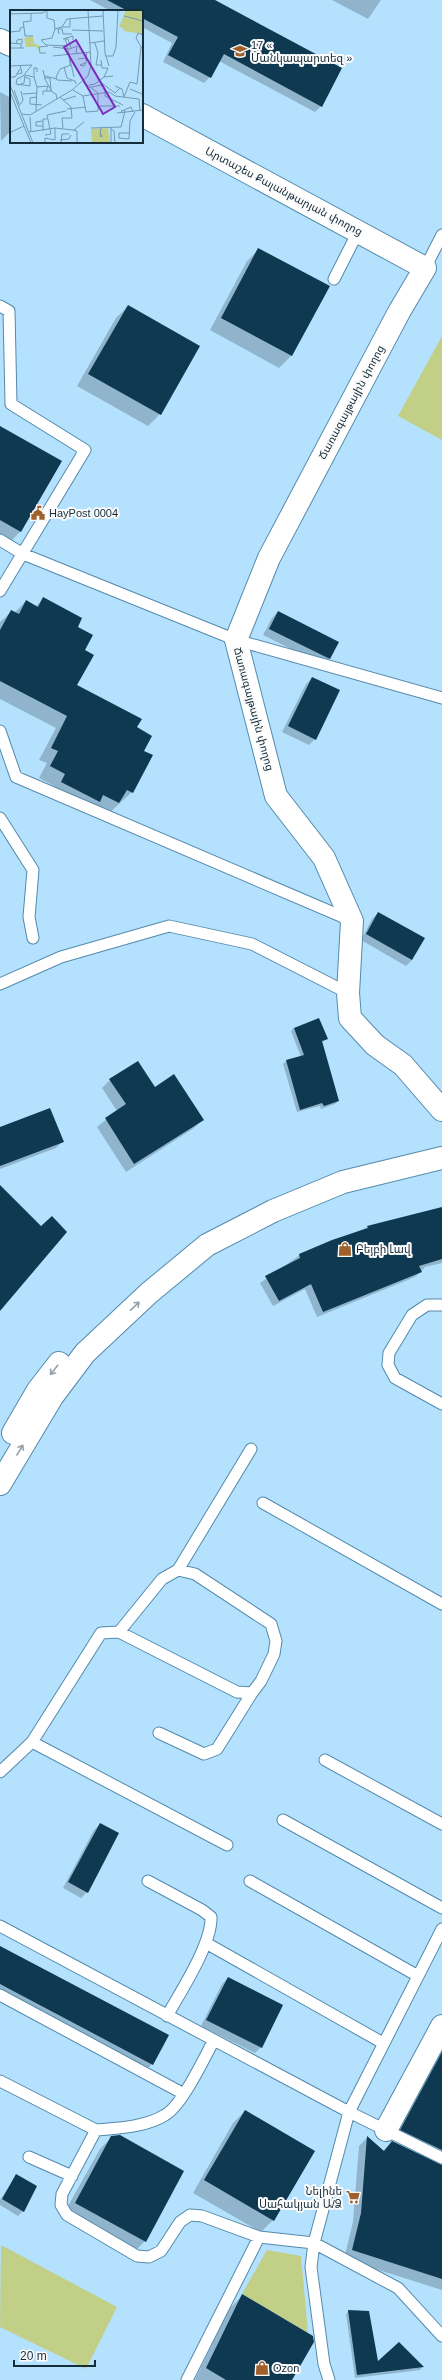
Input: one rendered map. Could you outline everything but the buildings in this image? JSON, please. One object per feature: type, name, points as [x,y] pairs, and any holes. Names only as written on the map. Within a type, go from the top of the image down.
[{"type":"street","points":[[0,40],[10,45]]},
{"type":"street","name":"Արտաշես Քալանթարյան փողոց","points":[[143,116],[358,230],[425,268]]},
{"type":"street","name":"Ճառագայթային փողոց","points":[[425,268],[399,312],[269,558],[236,640],[276,796],[324,858],[352,921],[348,993],[350,1018],[375,1045],[403,1065],[442,1110]]},
{"type":"street","points":[[0,1455],[38,1390],[74,1344],[138,1283],[199,1236],[262,1204],[338,1170],[442,1145]]},
{"type":"street","points":[[0,1484],[52,1397],[85,1353],[149,1293],[207,1245],[273,1211],[343,1182],[442,1158]]},
{"type":"street","points":[[386,2130],[442,2026]]},
{"type":"lane","points":[[334,279],[358,230]]},
{"type":"lane","points":[[425,268],[442,235]]},
{"type":"lane","points":[[0,306],[9,311],[11,404],[85,450],[0,591]]},
{"type":"lane","points":[[0,540],[22,554],[236,640],[442,698]]},
{"type":"lane","points":[[0,732],[16,777],[352,921]]},
{"type":"lane","points":[[0,818],[33,870],[29,917],[33,938]]},
{"type":"lane","points":[[0,984],[61,957],[169,926],[252,944],[348,993]]},
{"type":"lane","points":[[442,1305],[427,1305],[412,1315],[389,1353],[388,1365],[395,1378],[442,1404]]},
{"type":"lane","points":[[119,1632],[162,1579],[178,1570],[251,1449]]},
{"type":"lane","points":[[263,1503],[442,1604]]},
{"type":"lane","points":[[159,1733],[204,1754],[217,1749],[261,1680],[274,1654],[276,1641],[271,1624],[195,1574],[178,1570]]},
{"type":"lane","points":[[0,1772],[32,1742],[101,1633],[119,1632],[237,1692],[252,1693]]},
{"type":"lane","points":[[32,1742],[227,1845]]},
{"type":"lane","points":[[325,1760],[442,1824]]},
{"type":"lane","points":[[283,1820],[442,1908]]},
{"type":"lane","points":[[148,1881],[202,1910],[211,1917],[212,1925],[206,1943],[167,2016]]},
{"type":"lane","points":[[250,1881],[418,1976]]},
{"type":"lane","points":[[0,1926],[349,2112],[442,2158]]},
{"type":"lane","points":[[329,2380],[324,2364],[311,2267],[314,2243],[349,2112],[442,1929]]},
{"type":"lane","points":[[206,1943],[383,2043]]},
{"type":"lane","points":[[0,1994],[184,2094]]},
{"type":"lane","points":[[0,2081],[96,2130],[131,2127],[166,2115],[184,2094],[214,2040]]},
{"type":"lane","points":[[96,2130],[61,2197],[61,2205],[67,2215],[136,2256],[149,2257],[161,2251],[180,2222],[190,2215],[202,2216],[259,2237],[314,2243],[398,2288],[442,2336]]},
{"type":"lane","points":[[29,2157],[72,2176]]},
{"type":"lane","points":[[187,2380],[259,2237]]},
{"type":"green space","points":[[442,336],[442,440],[398,416]]},
{"type":"green space","points":[[1,2245],[117,2307],[86,2369],[0,2327]]},
{"type":"green space","points":[[267,2250],[301,2256],[308,2333],[242,2294]]},
{"type":"place","name":"17 « Մանկապարտեզ »","points":[[240,51]]},
{"type":"place","name":"HayPost 0004","points":[[38,513]]},
{"type":"place","name":"Բեյբի Լավ","points":[[345,1249]]},
{"type":"place","name":"Նելինե Սահակյան Ա/Ձ","points":[[353,2197]]},
{"type":"place","name":"Ozon","points":[[262,2368]]}]
